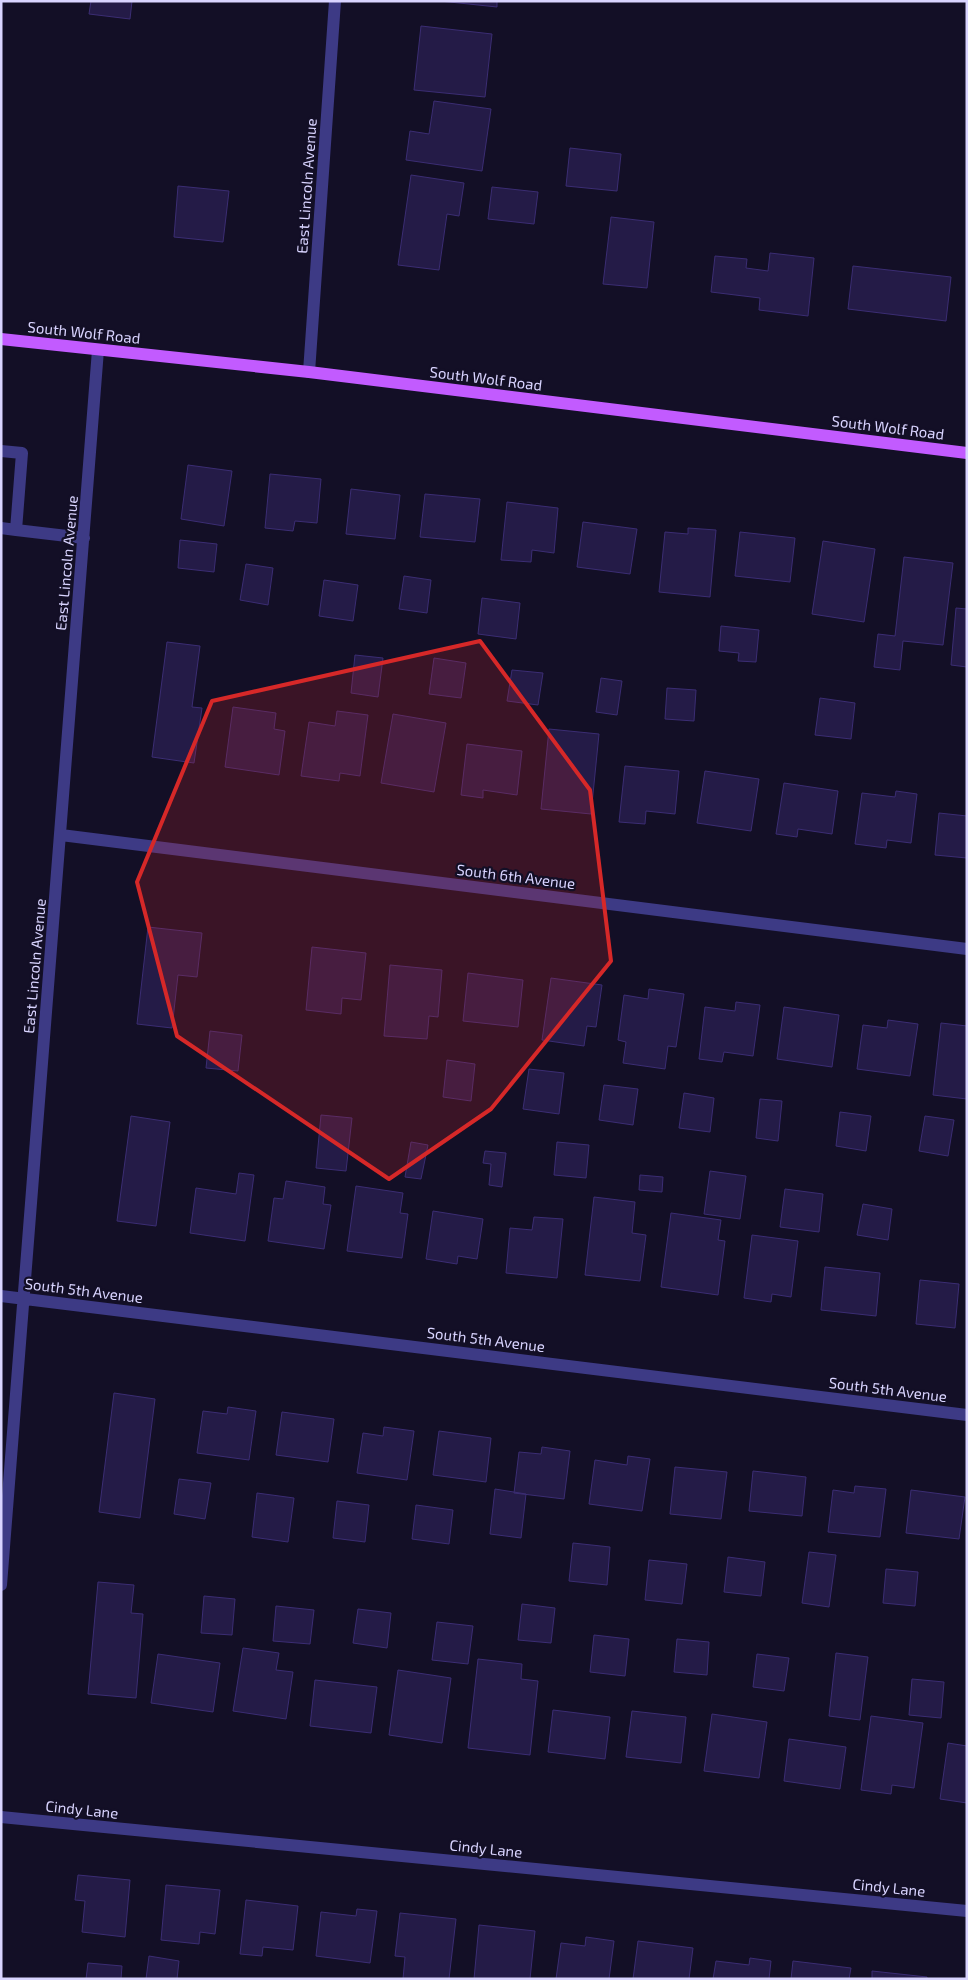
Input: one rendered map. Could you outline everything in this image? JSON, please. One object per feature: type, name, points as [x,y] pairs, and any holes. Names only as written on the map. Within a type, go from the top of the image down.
[{"type":"main road","name":"South Wolf Road","points":[[1,339],[309,372],[967,453]]},
{"type":"street","name":"East Lincoln Avenue","points":[[309,372],[335,1]]},
{"type":"street","name":"East Lincoln Avenue","points":[[1,1585],[98,350]]},
{"type":"street","points":[[1,451],[22,453],[16,530]]},
{"type":"street","points":[[1,528],[84,538]]},
{"type":"street","name":"South 6th Avenue","points":[[60,835],[967,949]]},
{"type":"street","name":"South 5th Avenue","points":[[1,1296],[967,1415]]},
{"type":"street","name":"Cindy Lane","points":[[1,1817],[967,1911]]},
{"type":"highlighted area","points":[[480,641],[590,790],[611,961],[491,1109],[389,1179],[177,1036],[137,882],[212,701]]},
{"type":"building","points":[[91,1],[132,1],[130,19],[89,14]]},
{"type":"building","points":[[440,1],[497,1],[497,7]]},
{"type":"building","points":[[421,26],[492,34],[485,97],[414,90]]},
{"type":"building","points":[[434,101],[491,109],[482,171],[406,160],[410,131],[429,134]]},
{"type":"building","points":[[570,148],[621,154],[617,191],[566,186]]},
{"type":"building","points":[[411,175],[464,183],[459,216],[447,214],[439,270],[398,265]]},
{"type":"building","points":[[178,186],[229,191],[223,242],[174,237]]},
{"type":"building","points":[[492,187],[538,192],[534,224],[488,219]]},
{"type":"building","points":[[611,217],[654,222],[647,288],[603,284]]},
{"type":"building","points":[[770,253],[814,258],[808,316],[759,310],[760,298],[711,292],[715,256],[747,259],[746,268],[768,271]]},
{"type":"building","points":[[853,266],[951,277],[946,321],[848,309]]},
{"type":"building","points":[[188,465],[232,471],[224,526],[181,519]]},
{"type":"building","points":[[270,474],[321,479],[317,523],[295,521],[293,531],[265,528]]},
{"type":"building","points":[[351,489],[400,495],[395,539],[346,534]]},
{"type":"building","points":[[425,494],[480,499],[475,542],[420,537]]},
{"type":"building","points":[[507,502],[558,508],[554,553],[532,550],[531,562],[501,560]]},
{"type":"building","points":[[583,522],[637,529],[630,574],[577,567]]},
{"type":"building","points":[[688,528],[716,530],[710,597],[659,592],[665,532],[688,534]]},
{"type":"building","points":[[740,532],[795,538],[790,582],[735,576]]},
{"type":"building","points":[[180,540],[217,544],[214,572],[178,568]]},
{"type":"building","points":[[823,541],[875,549],[864,622],[812,614]]},
{"type":"building","points":[[904,557],[953,563],[943,645],[903,641],[900,670],[874,667],[878,634],[895,636]]},
{"type":"building","points":[[246,564],[273,568],[268,605],[240,600]]},
{"type":"building","points":[[404,576],[431,580],[427,613],[399,609]]},
{"type":"building","points":[[324,580],[358,585],[353,621],[319,616]]},
{"type":"building","points":[[482,598],[520,603],[516,639],[478,634]]},
{"type":"building","points":[[956,608],[967,609],[967,667],[951,665]]},
{"type":"building","points":[[721,626],[759,630],[756,662],[738,661],[739,653],[719,651]]},
{"type":"building","points":[[167,642],[200,646],[192,707],[202,708],[194,763],[152,757]]},
{"type":"building","points":[[355,655],[383,658],[378,697],[351,693]]},
{"type":"building","points":[[434,658],[466,663],[461,698],[429,694]]},
{"type":"building","points":[[512,670],[543,673],[538,705],[507,701]]},
{"type":"building","points":[[601,678],[622,681],[617,715],[596,712]]},
{"type":"building","points":[[667,688],[696,690],[694,721],[665,719]]},
{"type":"building","points":[[820,698],[855,703],[851,739],[815,735]]},
{"type":"building","points":[[233,707],[276,713],[274,729],[285,731],[279,775],[225,767]]},
{"type":"building","points":[[337,711],[368,715],[360,776],[340,773],[339,781],[301,776],[309,722],[335,726]]},
{"type":"building","points":[[393,714],[446,723],[434,792],[381,783]]},
{"type":"building","points":[[549,729],[599,734],[591,814],[541,809]]},
{"type":"building","points":[[467,744],[522,751],[517,795],[483,790],[483,798],[461,795]]},
{"type":"building","points":[[625,766],[679,771],[675,814],[646,811],[645,824],[619,822]]},
{"type":"building","points":[[705,771],[759,779],[751,831],[697,823]]},
{"type":"building","points":[[784,783],[838,791],[832,834],[798,829],[797,837],[776,834]]},
{"type":"building","points":[[896,791],[917,794],[911,843],[887,840],[886,848],[855,844],[862,793],[895,797]]},
{"type":"building","points":[[939,813],[967,816],[967,858],[935,855]]},
{"type":"building","points":[[148,927],[202,933],[197,977],[178,975],[172,1028],[137,1024]]},
{"type":"building","points":[[312,947],[366,953],[361,1000],[342,998],[341,1014],[306,1010]]},
{"type":"building","points":[[390,965],[442,970],[438,1017],[429,1016],[427,1039],[384,1036]]},
{"type":"building","points":[[468,973],[523,980],[518,1027],[463,1021]]},
{"type":"building","points":[[551,978],[602,985],[596,1027],[587,1026],[584,1046],[542,1040]]},
{"type":"building","points":[[649,989],[684,994],[676,1047],[668,1046],[665,1069],[623,1063],[626,1042],[618,1040],[624,995],[648,999]]},
{"type":"building","points":[[736,1002],[760,1005],[753,1056],[724,1052],[722,1062],[699,1059],[705,1007],[735,1011]]},
{"type":"building","points":[[784,1007],[839,1015],[832,1067],[777,1059]]},
{"type":"building","points":[[888,1020],[918,1024],[910,1076],[857,1069],[863,1025],[887,1028]]},
{"type":"building","points":[[941,1023],[967,1026],[967,1099],[933,1095]]},
{"type":"building","points":[[210,1031],[242,1035],[238,1071],[206,1068]]},
{"type":"building","points":[[447,1060],[475,1064],[471,1101],[443,1097]]},
{"type":"building","points":[[529,1069],[564,1073],[559,1114],[523,1109]]},
{"type":"building","points":[[604,1085],[638,1089],[633,1125],[599,1120]]},
{"type":"building","points":[[684,1093],[714,1098],[710,1132],[679,1128]]},
{"type":"building","points":[[760,1099],[782,1101],[778,1141],[756,1138]]},
{"type":"building","points":[[840,1112],[871,1116],[866,1151],[836,1146]]},
{"type":"building","points":[[321,1115],[352,1118],[346,1171],[316,1168]]},
{"type":"building","points":[[131,1116],[170,1122],[156,1226],[117,1221]]},
{"type":"building","points":[[925,1116],[954,1120],[948,1156],[919,1151]]},
{"type":"building","points":[[411,1142],[428,1145],[421,1179],[405,1177]]},
{"type":"building","points":[[557,1142],[589,1145],[586,1178],[554,1175]]},
{"type":"building","points":[[485,1151],[506,1153],[502,1187],[489,1185],[491,1164],[483,1163]]},
{"type":"building","points":[[710,1171],[746,1176],[740,1219],[704,1214]]},
{"type":"building","points":[[239,1173],[254,1175],[245,1241],[190,1233],[196,1188],[236,1194]]},
{"type":"building","points":[[640,1175],[663,1177],[662,1192],[639,1190]]},
{"type":"building","points":[[286,1181],[325,1187],[323,1204],[331,1205],[324,1249],[268,1241],[274,1198],[283,1199]]},
{"type":"building","points":[[356,1186],[403,1193],[400,1213],[408,1214],[402,1258],[347,1251]]},
{"type":"building","points":[[785,1189],[823,1194],[819,1232],[780,1227]]},
{"type":"building","points":[[594,1197],[635,1202],[632,1233],[646,1235],[640,1281],[585,1275]]},
{"type":"building","points":[[863,1204],[892,1209],[888,1240],[857,1235]]},
{"type":"building","points":[[433,1211],[483,1219],[477,1259],[458,1256],[457,1264],[426,1259]]},
{"type":"building","points":[[671,1213],[721,1220],[718,1240],[725,1241],[718,1295],[661,1287]]},
{"type":"building","points":[[534,1217],[563,1219],[557,1278],[506,1273],[510,1228],[532,1230]]},
{"type":"building","points":[[752,1235],[798,1241],[791,1297],[772,1294],[771,1302],[744,1298]]},
{"type":"building","points":[[825,1267],[880,1273],[876,1316],[821,1310]]},
{"type":"building","points":[[920,1280],[959,1284],[955,1328],[916,1324]]},
{"type":"building","points":[[114,1393],[155,1399],[140,1518],[99,1512]]},
{"type":"building","points":[[228,1407],[256,1411],[249,1460],[197,1453],[203,1411],[227,1414]]},
{"type":"building","points":[[282,1412],[334,1419],[328,1462],[276,1455]]},
{"type":"building","points":[[384,1427],[414,1431],[407,1480],[357,1473],[363,1433],[383,1436]]},
{"type":"building","points":[[439,1431],[491,1438],[486,1482],[433,1475]]},
{"type":"building","points":[[542,1447],[570,1451],[564,1499],[514,1493],[519,1452],[541,1454]]},
{"type":"building","points":[[628,1456],[650,1459],[642,1511],[589,1504],[595,1460],[627,1465]]},
{"type":"building","points":[[675,1467],[727,1472],[721,1519],[670,1514]]},
{"type":"building","points":[[753,1471],[806,1477],[802,1516],[749,1511]]},
{"type":"building","points":[[179,1479],[211,1483],[205,1519],[174,1514]]},
{"type":"building","points":[[855,1486],[886,1489],[880,1537],[828,1532],[833,1490],[854,1493]]},
{"type":"building","points":[[495,1489],[526,1494],[521,1538],[490,1534]]},
{"type":"building","points":[[911,1490],[965,1497],[959,1539],[906,1533]]},
{"type":"building","points":[[257,1493],[294,1498],[288,1542],[252,1537]]},
{"type":"building","points":[[337,1501],[369,1505],[365,1542],[333,1538]]},
{"type":"building","points":[[416,1505],[453,1510],[449,1544],[412,1539]]},
{"type":"building","points":[[573,1543],[610,1547],[607,1585],[569,1581]]},
{"type":"building","points":[[809,1552],[836,1555],[829,1607],[802,1603]]},
{"type":"building","points":[[728,1557],[765,1562],[761,1596],[724,1592]]},
{"type":"building","points":[[649,1560],[687,1564],[682,1604],[645,1600]]},
{"type":"building","points":[[886,1569],[918,1572],[915,1606],[883,1603]]},
{"type":"building","points":[[98,1582],[134,1585],[131,1613],[143,1614],[136,1698],[88,1694]]},
{"type":"building","points":[[204,1596],[235,1599],[232,1635],[201,1633]]},
{"type":"building","points":[[522,1604],[555,1608],[551,1643],[518,1640]]},
{"type":"building","points":[[276,1606],[314,1610],[310,1644],[273,1641]]},
{"type":"building","points":[[358,1609],[391,1613],[387,1648],[353,1643]]},
{"type":"building","points":[[437,1622],[473,1626],[468,1664],[432,1660]]},
{"type":"building","points":[[594,1635],[629,1639],[625,1676],[590,1672]]},
{"type":"building","points":[[677,1639],[709,1642],[707,1675],[674,1672]]},
{"type":"building","points":[[243,1648],[279,1653],[276,1670],[293,1672],[286,1719],[233,1711]]},
{"type":"building","points":[[836,1653],[868,1657],[860,1720],[829,1716]]},
{"type":"building","points":[[158,1654],[220,1663],[213,1712],[151,1703]]},
{"type":"building","points":[[757,1654],[789,1658],[784,1691],[753,1687]]},
{"type":"building","points":[[478,1659],[522,1664],[521,1679],[538,1681],[530,1755],[468,1748]]},
{"type":"building","points":[[398,1670],[451,1678],[442,1743],[389,1735]]},
{"type":"building","points":[[912,1679],[944,1682],[941,1718],[909,1715]]},
{"type":"building","points":[[315,1680],[377,1687],[371,1733],[310,1726]]},
{"type":"building","points":[[553,1710],[610,1717],[605,1759],[548,1752]]},
{"type":"building","points":[[632,1711],[686,1717],[681,1763],[626,1757]]},
{"type":"building","points":[[712,1714],[767,1722],[759,1778],[704,1771]]},
{"type":"building","points":[[871,1716],[923,1723],[914,1788],[892,1785],[891,1794],[861,1790]]},
{"type":"building","points":[[789,1739],[846,1747],[840,1789],[784,1781]]},
{"type":"building","points":[[948,1743],[967,1746],[967,1803],[940,1799]]},
{"type":"building","points":[[78,1875],[130,1880],[125,1937],[82,1932],[85,1901],[75,1900]]},
{"type":"building","points":[[166,1885],[220,1890],[215,1934],[200,1932],[199,1944],[161,1940]]},
{"type":"building","points":[[246,1900],[298,1906],[293,1950],[263,1947],[262,1956],[240,1954]]},
{"type":"building","points":[[357,1909],[377,1911],[370,1963],[316,1956],[321,1912],[356,1916]]},
{"type":"building","points":[[400,1913],[456,1919],[449,1979],[403,1979],[405,1957],[395,1956]]},
{"type":"building","points":[[479,1925],[535,1931],[530,1979],[474,1979]]},
{"type":"building","points":[[586,1937],[614,1941],[609,1979],[556,1979],[561,1943],[585,1946]]},
{"type":"building","points":[[638,1941],[693,1948],[689,1979],[633,1979]]},
{"type":"building","points":[[149,1956],[179,1961],[177,1979],[146,1979]]},
{"type":"building","points":[[750,1958],[771,1961],[769,1979],[713,1979],[716,1961],[749,1965]]},
{"type":"building","points":[[793,1961],[851,1968],[849,1979],[791,1979]]},
{"type":"building","points":[[88,1963],[122,1966],[121,1979],[86,1979]]},
{"type":"building","points":[[872,1971],[927,1977],[927,1979],[872,1979]]}]
